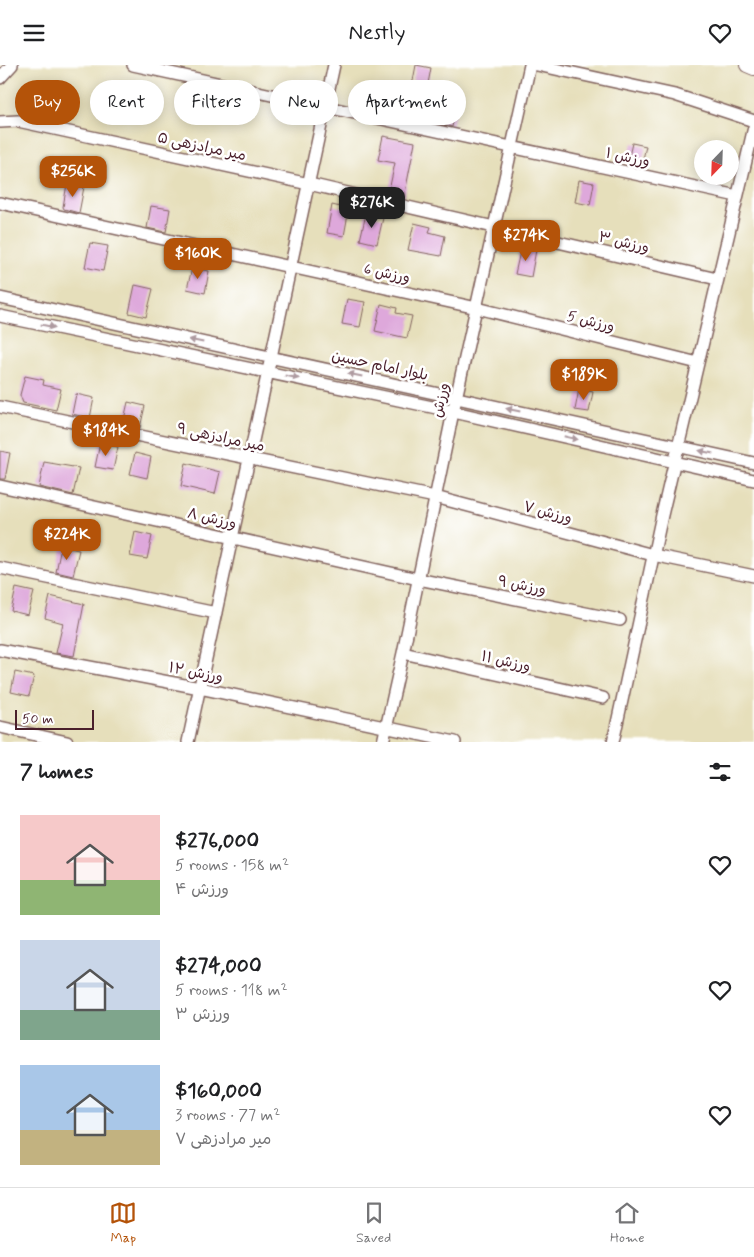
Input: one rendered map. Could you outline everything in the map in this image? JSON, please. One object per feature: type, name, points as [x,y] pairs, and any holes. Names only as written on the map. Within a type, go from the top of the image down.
[{"type":"main road","points":[[747,65],[754,69]]},
{"type":"street","points":[[0,78],[12,65]]},
{"type":"street","name":"ورزش ۱","points":[[133,65],[270,95]]},
{"type":"street","points":[[331,80],[334,65]]},
{"type":"street","name":"ورزش","points":[[383,742],[456,397],[530,65]]},
{"type":"street","points":[[536,65],[675,95],[754,121]]},
{"type":"street","name":"ورزش ۱","points":[[338,110],[737,196]]},
{"type":"street","name":"میر مرادزهی ۵","points":[[0,122],[18,121],[309,184],[495,227]]},
{"type":"street","points":[[188,742],[322,125]]},
{"type":"street","points":[[614,742],[674,462],[754,127]]},
{"type":"street","name":"ورزش 6","points":[[0,203],[477,308]]},
{"type":"street","name":"ورزش ۳","points":[[495,227],[717,279]]},
{"type":"street","name":"بلوار امام حسین","points":[[0,298],[754,463]]},
{"type":"street","name":"ورزش 5","points":[[477,308],[698,363]]},
{"type":"street","name":"بلوار امام حسین","points":[[0,316],[453,412],[754,480]]},
{"type":"street","name":"میر مرادزهی ۹","points":[[0,407],[435,497]]},
{"type":"street","name":"ورزش ۸","points":[[0,486],[418,579]]},
{"type":"street","name":"ورزش ۷","points":[[435,497],[653,555],[754,576]]},
{"type":"street","points":[[0,568],[216,613]]},
{"type":"street","name":"ورزش ۹","points":[[418,579],[620,620]]},
{"type":"street","name":"ورزش ۱۲","points":[[0,650],[200,688],[455,742]]},
{"type":"street","name":"ورزش ۱۱","points":[[403,653],[603,698]]},
{"type":"street","points":[[0,727],[67,742]]},
{"type":"building","points":[[416,65],[431,68],[429,80],[413,80]]},
{"type":"building","points":[[383,136],[415,142],[404,198],[388,195],[395,163],[378,160]]},
{"type":"building","points":[[632,143],[646,146],[641,168],[627,165]]},
{"type":"building","points":[[579,180],[594,183],[590,205],[575,202]]},
{"type":"building","points":[[67,184],[84,187],[79,213],[64,209],[63,207]]},
{"type":"building","points":[[332,205],[349,209],[344,236],[327,233]]},
{"type":"building","points":[[151,206],[170,209],[166,232],[147,228]]},
{"type":"building","points":[[366,214],[383,218],[377,244],[360,240]]},
{"type":"building","points":[[414,223],[431,227],[429,232],[445,236],[441,256],[408,250]]},
{"type":"building","points":[[90,243],[108,246],[103,271],[85,267]]},
{"type":"building","points":[[521,247],[536,250],[531,277],[515,274]]},
{"type":"building","points":[[192,268],[209,271],[205,293],[187,289]]},
{"type":"building","points":[[135,285],[153,289],[146,317],[129,313]]},
{"type":"building","points":[[347,299],[365,302],[360,327],[342,324]]},
{"type":"building","points":[[381,304],[397,308],[396,313],[412,316],[407,338],[375,331]]},
{"type":"building","points":[[25,376],[44,380],[43,385],[61,389],[56,410],[23,403],[20,395]]},
{"type":"building","points":[[579,389],[593,392],[589,412],[575,410]]},
{"type":"building","points":[[76,394],[94,398],[90,418],[72,414]]},
{"type":"building","points":[[128,402],[145,406],[140,428],[123,424]]},
{"type":"building","points":[[100,443],[118,447],[113,470],[95,467]]},
{"type":"building","points":[[0,451],[10,453],[5,479],[0,479]]},
{"type":"building","points":[[135,453],[151,457],[147,478],[130,474]]},
{"type":"building","points":[[44,462],[79,468],[73,495],[39,487]]},
{"type":"building","points":[[186,463],[220,472],[215,494],[181,486]]},
{"type":"building","points":[[135,532],[152,536],[147,559],[130,556]]},
{"type":"building","points":[[61,547],[79,550],[73,576],[56,572]]},
{"type":"building","points":[[16,588],[34,592],[28,615],[11,611]]},
{"type":"building","points":[[50,596],[84,604],[74,656],[56,653],[63,623],[45,618]]},
{"type":"building","points":[[15,672],[34,676],[29,696],[11,692]]}]
